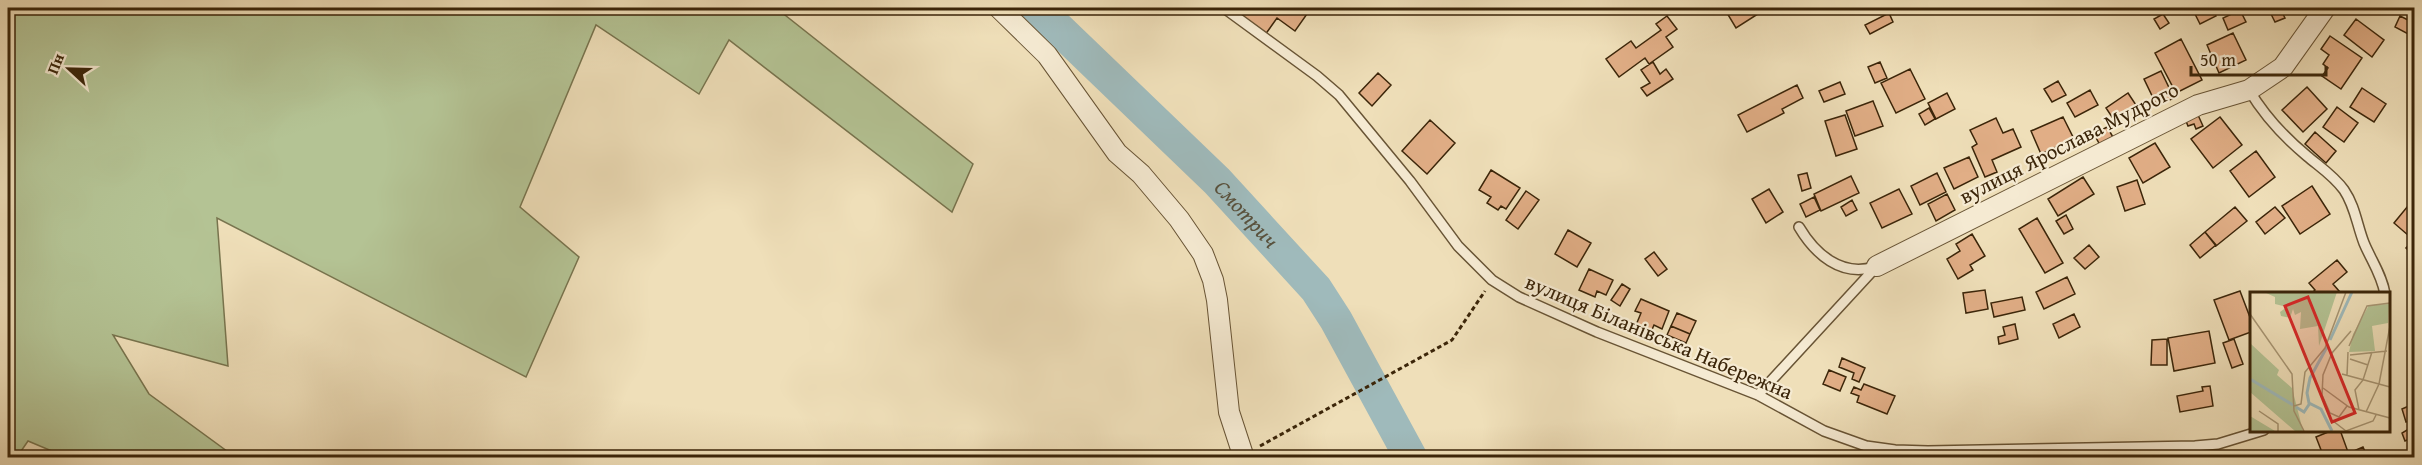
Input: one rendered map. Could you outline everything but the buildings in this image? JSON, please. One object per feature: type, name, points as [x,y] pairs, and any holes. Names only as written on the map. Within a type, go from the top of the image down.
[{"type":"street","points":[[999,8],[1047,56],[1117,153],[1141,174],[1179,219],[1203,254],[1217,300],[1229,412],[1243,457]]},
{"type":"street","name":"вулиця Ярослава Мудрого","points":[[1876,266],[2198,105],[2248,90],[2283,67],[2325,8]]},
{"type":"lane","name":"вулиця Біланівська Набережна","points":[[1224,8],[1317,76],[1339,95],[1410,181],[1458,246],[1492,280],[1519,297],[1597,332],[1758,395],[1824,431],[1866,446],[1895,450],[2195,446],[2218,444],[2257,432]]},
{"type":"lane","points":[[2248,90],[2270,121],[2339,183],[2354,210],[2363,241],[2380,276],[2384,292]]},
{"type":"lane","points":[[1799,227],[1814,248],[1831,262],[1842,267],[1864,270],[1876,266]]},
{"type":"lane","points":[[1758,395],[1876,266]]},
{"type":"path","points":[[1243,457],[1452,340],[1492,280]]},
{"type":"green space","points":[[8,8],[776,8],[973,164],[952,212],[729,40],[699,94],[596,25],[520,207],[579,257],[526,377],[217,218],[228,366],[113,335],[149,394],[235,457],[66,457],[28,441],[17,457],[8,457]]},
{"type":"waterway","name":"Смотрич","points":[[1037,8],[1217,181],[1316,289],[1336,320],[1411,458]]}]
